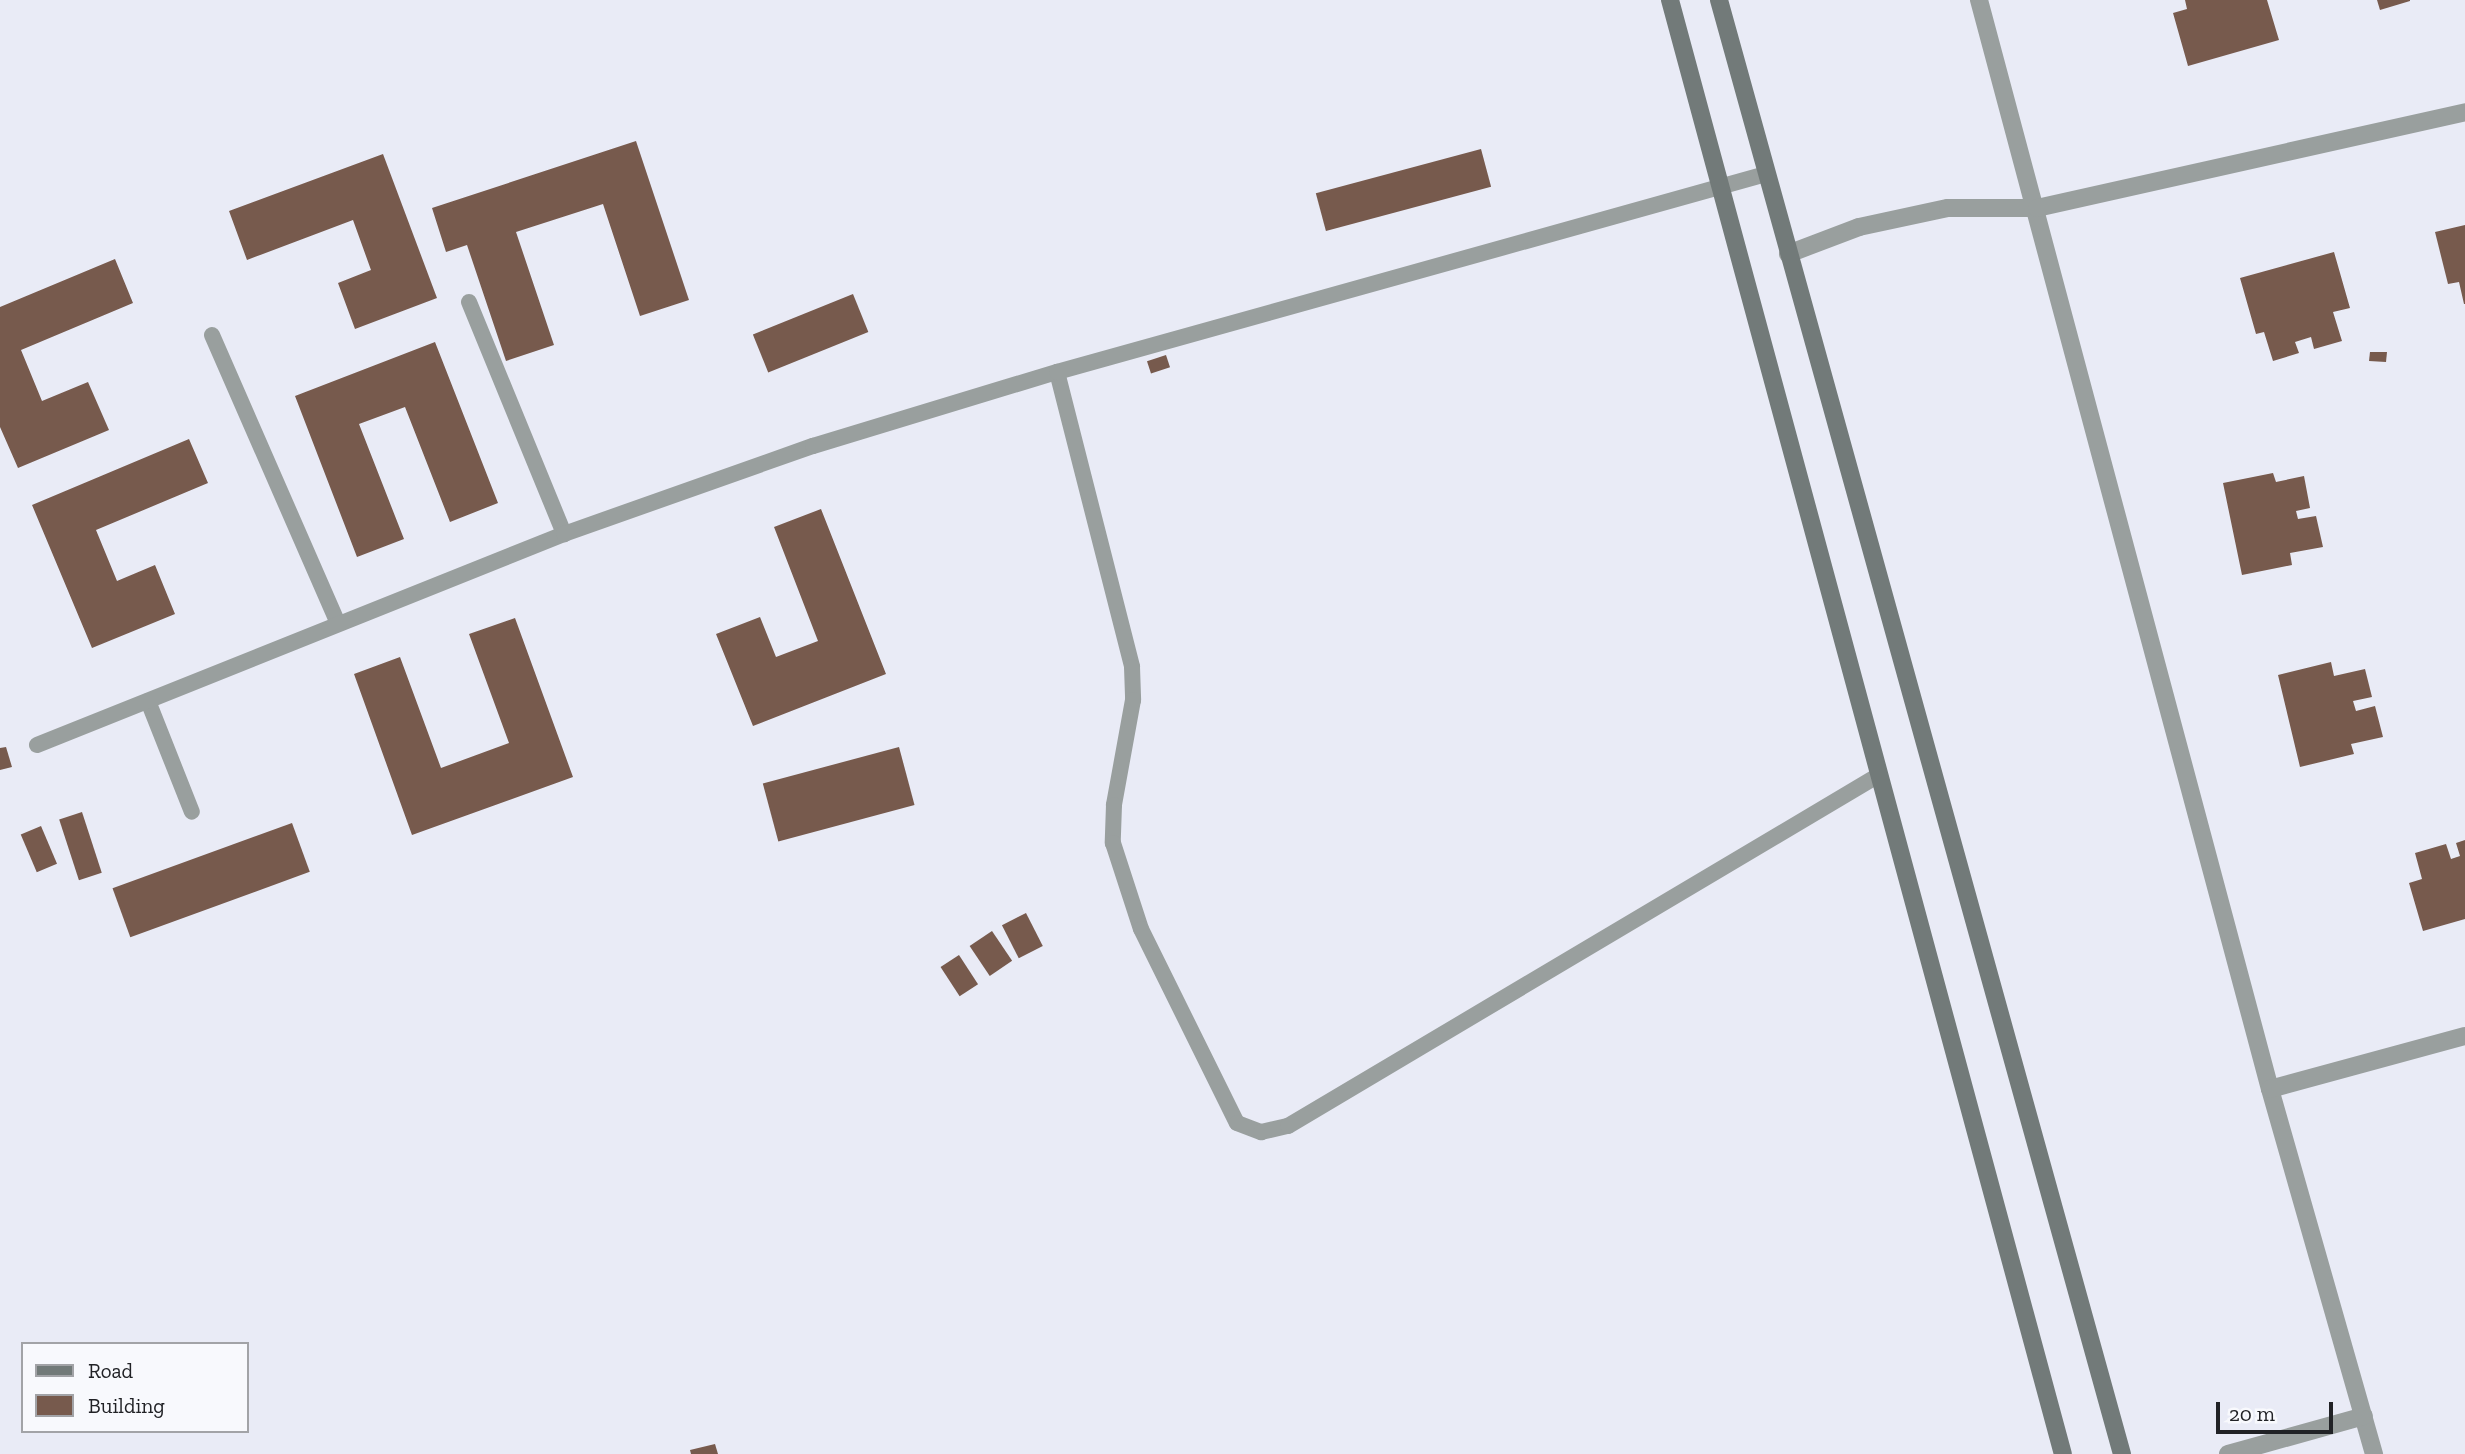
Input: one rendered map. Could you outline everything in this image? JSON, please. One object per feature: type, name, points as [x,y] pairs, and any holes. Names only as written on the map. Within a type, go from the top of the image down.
[{"type":"main road","points":[[1670,0],[2063,1454]]},
{"type":"main road","points":[[1719,0],[2122,1454]]},
{"type":"street","points":[[1979,0],[2037,208],[2270,1089],[2374,1454]]},
{"type":"street","points":[[1788,254],[1859,227],[1948,208],[2037,208],[2465,112]]},
{"type":"street","points":[[2270,1089],[2465,1036]]},
{"type":"street","points":[[2228,1454],[2364,1416]]},
{"type":"lane","points":[[37,745],[564,534],[813,446],[1057,372],[1766,174]]},
{"type":"lane","points":[[469,302],[564,534]]},
{"type":"lane","points":[[212,335],[338,623]]},
{"type":"lane","points":[[1057,372],[1132,667],[1133,700],[1114,805],[1113,843],[1141,929],[1237,1123],[1261,1132],[1288,1126],[1880,775]]},
{"type":"lane","points":[[148,701],[192,812]]},
{"type":"building","points":[[2185,0],[2267,0],[2279,40],[2188,66],[2173,13],[2187,9]]},
{"type":"building","points":[[2377,0],[2410,0],[2410,1],[2380,10]]},
{"type":"building","points":[[636,141],[689,300],[640,316],[603,204],[516,232],[554,345],[506,361],[467,245],[446,252],[432,208]]},
{"type":"building","points":[[1481,149],[1491,187],[1326,231],[1316,193]]},
{"type":"building","points":[[383,154],[437,298],[355,329],[338,283],[371,270],[353,220],[247,260],[229,211]]},
{"type":"building","points":[[2465,225],[2464,304],[2459,282],[2448,284],[2435,232]]},
{"type":"building","points":[[2334,252],[2350,308],[2333,312],[2342,341],[2314,349],[2311,337],[2295,342],[2299,353],[2273,361],[2264,332],[2256,334],[2240,278]]},
{"type":"building","points":[[115,259],[133,303],[21,350],[42,401],[88,382],[109,430],[18,468],[0,427],[0,307]]},
{"type":"building","points":[[853,294],[868,332],[768,372],[753,334]]},
{"type":"building","points":[[435,342],[498,503],[450,522],[405,407],[359,424],[404,539],[357,557],[295,396]]},
{"type":"building","points":[[2370,352],[2387,352],[2386,362],[2369,361]]},
{"type":"building","points":[[1166,355],[1170,367],[1151,374],[1147,361]]},
{"type":"building","points":[[189,439],[208,483],[96,530],[117,581],[155,565],[175,614],[92,648],[32,505]]},
{"type":"building","points":[[2273,473],[2276,482],[2304,476],[2310,508],[2296,511],[2298,519],[2316,516],[2323,547],[2290,553],[2292,565],[2242,575],[2223,483]]},
{"type":"building","points":[[821,509],[886,674],[753,726],[716,634],[760,617],[776,657],[818,641],[774,527]]},
{"type":"building","points":[[515,618],[573,777],[412,835],[354,674],[400,657],[441,768],[509,743],[469,634]]},
{"type":"building","points":[[2331,662],[2334,676],[2365,669],[2372,697],[2353,701],[2356,711],[2375,706],[2383,737],[2351,744],[2354,754],[2300,767],[2278,675]]},
{"type":"building","points":[[6,747],[12,767],[0,770],[0,748]]},
{"type":"building","points":[[899,747],[915,805],[778,841],[763,783]]},
{"type":"building","points":[[82,812],[102,873],[79,880],[59,819]]},
{"type":"building","points":[[292,823],[310,872],[130,937],[113,888]]},
{"type":"building","points":[[41,826],[57,864],[37,872],[21,835]]},
{"type":"building","points":[[2465,840],[2465,919],[2423,931],[2409,883],[2422,879],[2415,853],[2446,844],[2451,859],[2460,856],[2456,843]]},
{"type":"building","points":[[1026,913],[1043,946],[1019,958],[1002,925]]},
{"type":"building","points":[[992,931],[1012,961],[990,976],[970,946]]},
{"type":"building","points":[[959,955],[978,984],[960,996],[941,967]]},
{"type":"building","points":[[715,1444],[718,1454],[691,1454],[690,1450]]}]
